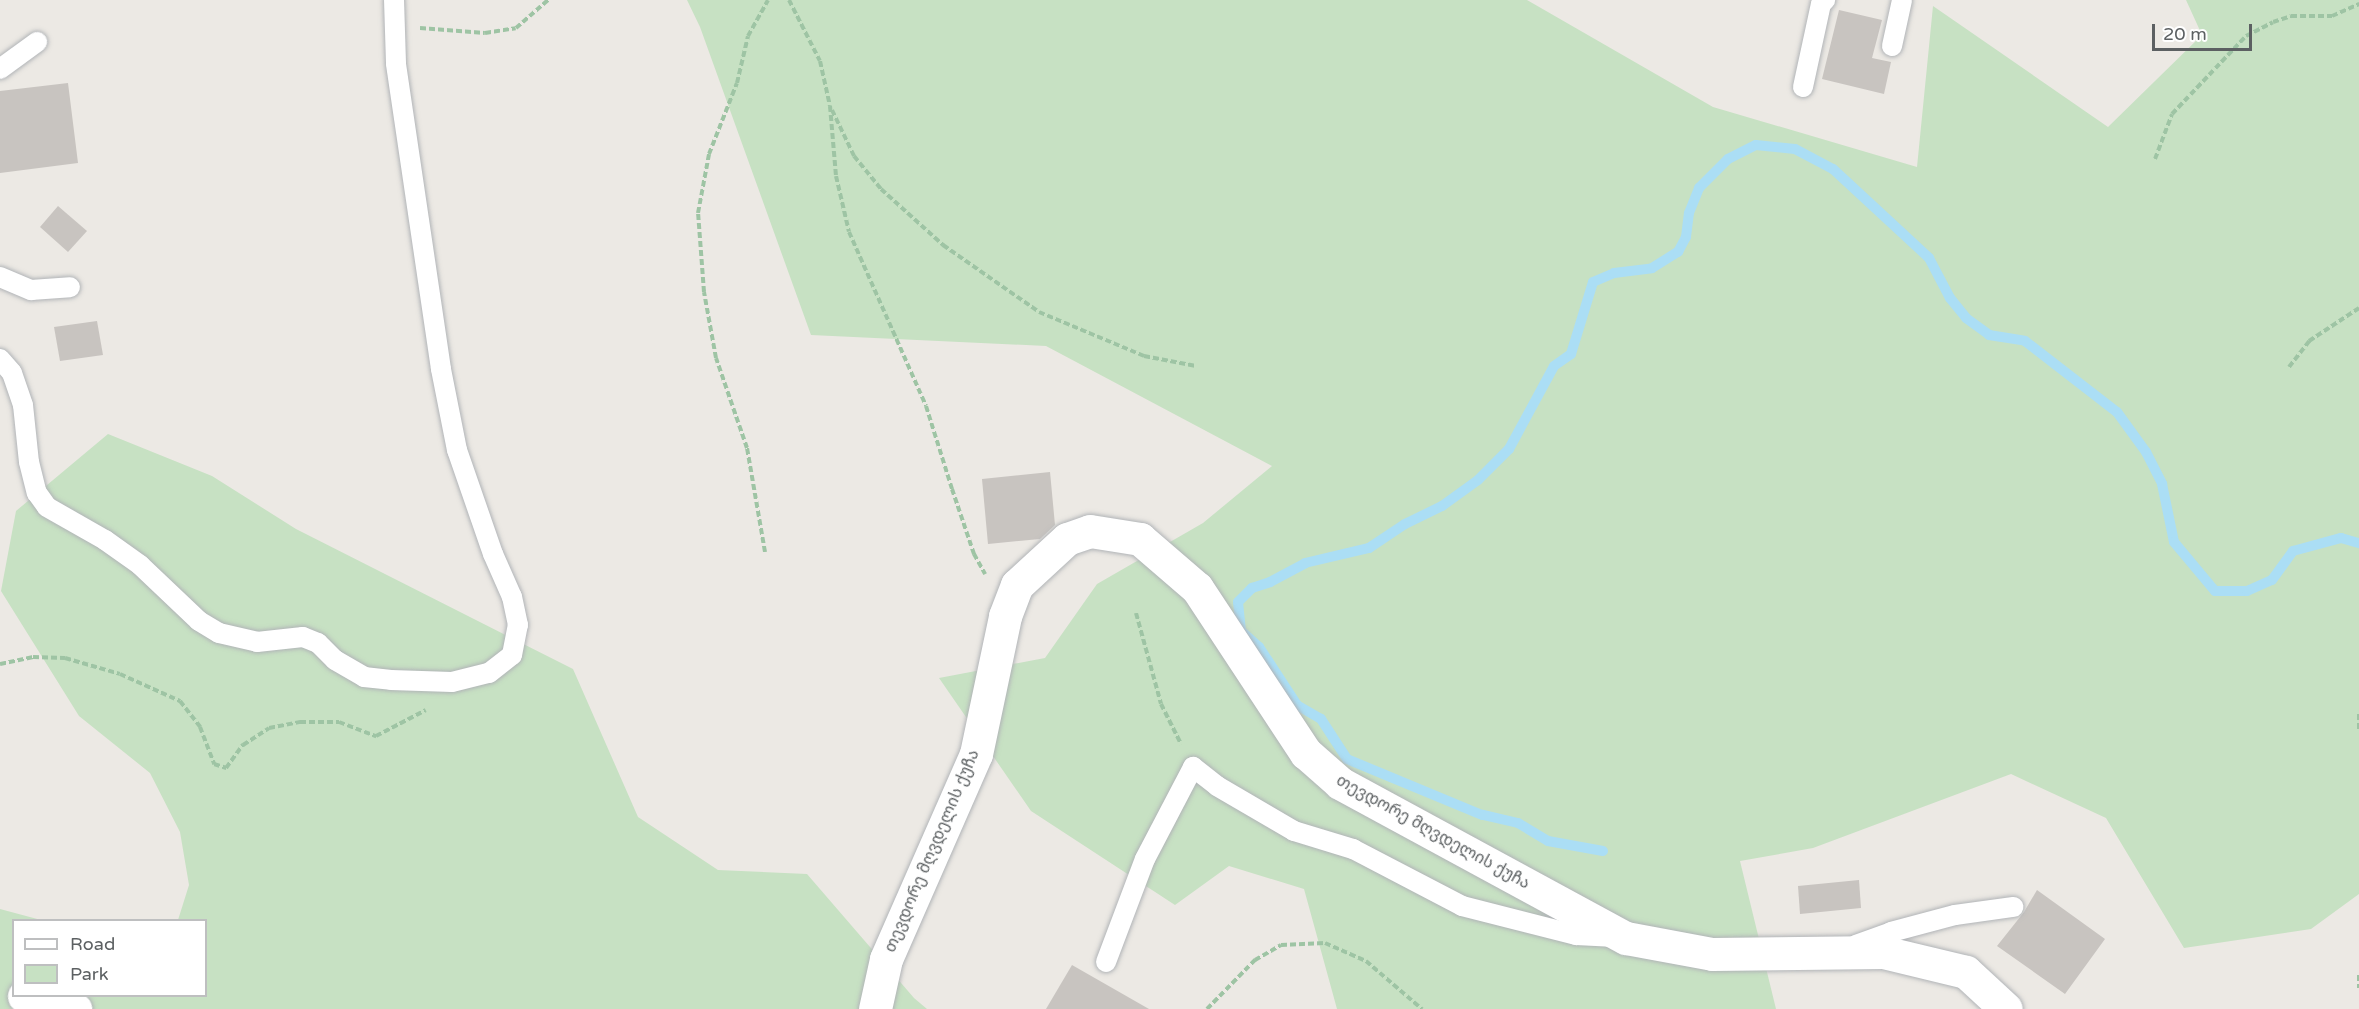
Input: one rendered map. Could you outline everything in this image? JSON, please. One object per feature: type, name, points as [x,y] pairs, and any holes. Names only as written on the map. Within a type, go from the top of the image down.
[{"type":"street","name":"თევდორე მღვდელის ქუჩა","points":[[874,1009],[886,960],[976,754],[1005,616],[1017,585],[1067,539],[1090,531],[1140,539],[1197,588],[1306,753],[1340,783],[1626,938],[1712,954],[1883,952],[1966,972],[2006,1009]]},
{"type":"street","points":[[28,997],[75,1009]]},
{"type":"lane","points":[[0,359],[12,373],[23,405],[29,462],[37,493],[47,507],[105,540],[140,565],[199,621],[219,633],[257,642],[303,638],[318,643],[334,660],[364,677],[391,680],[452,682],[489,673],[512,655],[519,625],[512,597],[493,554],[458,450],[441,369],[411,179],[396,63],[394,0]]},
{"type":"lane","points":[[1803,87],[1821,4],[1825,0]]},
{"type":"lane","points":[[1892,46],[1902,0]]},
{"type":"lane","points":[[0,69],[37,42]]},
{"type":"lane","points":[[0,277],[31,290],[70,287]]},
{"type":"lane","points":[[1106,962],[1144,859],[1192,766],[1217,786],[1294,831],[1353,849],[1462,906],[1576,935],[1626,938]]},
{"type":"lane","points":[[1836,953],[1891,932],[1955,915],[2013,907]]},
{"type":"path","points":[[395,26],[485,33],[516,28],[548,0]]},
{"type":"path","points":[[765,552],[747,448],[716,358],[704,292],[698,213],[709,154],[737,83],[748,36],[768,0]]},
{"type":"path","points":[[789,0],[819,61],[830,106],[836,176],[849,232],[926,406],[974,554],[1005,616]]},
{"type":"path","points":[[2155,159],[2172,114],[2246,36],[2273,21],[2291,16],[2332,16],[2359,4]]},
{"type":"path","points":[[830,106],[854,156],[881,189],[943,245],[1039,312],[1144,356],[1196,366]]},
{"type":"path","points":[[2289,367],[2309,341],[2359,308]]},
{"type":"path","points":[[1136,613],[1161,704],[1192,766]]},
{"type":"path","points":[[0,664],[33,657],[65,658],[120,674],[180,701],[200,727],[214,764],[226,768],[243,745],[269,728],[300,722],[339,722],[376,736],[421,711],[431,708]]},
{"type":"path","points":[[2359,714],[2359,729]]},
{"type":"path","points":[[1207,1009],[1255,960],[1281,945],[1325,943],[1366,961],[1422,1009]]},
{"type":"path","points":[[2359,975],[2359,988]]},
{"type":"green space","points":[[687,0],[1527,0],[1713,107],[1917,167],[1933,6],[2108,127],[2202,35],[2186,0],[2359,0],[2359,894],[2311,929],[2184,948],[2106,818],[2011,774],[1813,848],[1740,861],[1776,1009],[1337,1009],[1304,889],[1229,866],[1175,905],[1031,811],[939,678],[1045,658],[1097,584],[1203,523],[1272,466],[1046,346],[811,335],[700,27]]},
{"type":"green space","points":[[108,434],[212,476],[296,529],[573,669],[638,817],[718,870],[807,874],[914,998],[927,1009],[0,1009],[0,909],[37,919],[12,919],[12,997],[207,997],[207,919],[178,919],[189,885],[180,832],[150,773],[79,716],[1,591],[16,511]]},
{"type":"building","points":[[1839,10],[1882,20],[1872,58],[1891,62],[1884,94],[1822,79]]},
{"type":"building","points":[[68,83],[78,163],[0,173],[0,91]]},
{"type":"building","points":[[58,206],[87,231],[68,252],[40,227]]},
{"type":"building","points":[[97,321],[103,355],[60,361],[54,327]]},
{"type":"building","points":[[1050,472],[1055,525],[1040,539],[988,544],[982,479]]},
{"type":"building","points":[[1859,880],[1861,908],[1800,914],[1798,886]]},
{"type":"building","points":[[2037,890],[2105,939],[2065,994],[1997,946],[2024,912]]},
{"type":"building","points":[[1072,965],[1149,1009],[1046,1009]]},
{"type":"waterway","points":[[1603,851],[1548,841],[1518,823],[1482,815],[1347,759],[1321,719],[1297,705],[1259,647],[1241,631],[1238,602],[1252,588],[1270,582],[1305,563],[1369,548],[1405,524],[1442,506],[1478,480],[1509,449],[1554,366],[1571,354],[1593,282],[1614,273],[1652,268],[1678,252],[1686,237],[1689,213],[1699,188],[1728,159],[1756,145],[1795,149],[1833,169],[1929,258],[1950,298],[1966,318],[1989,335],[2025,341],[2117,412],[2146,452],[2162,484],[2174,542],[2215,591],[2247,591],[2272,580],[2293,551],[2341,538],[2359,543]]}]
